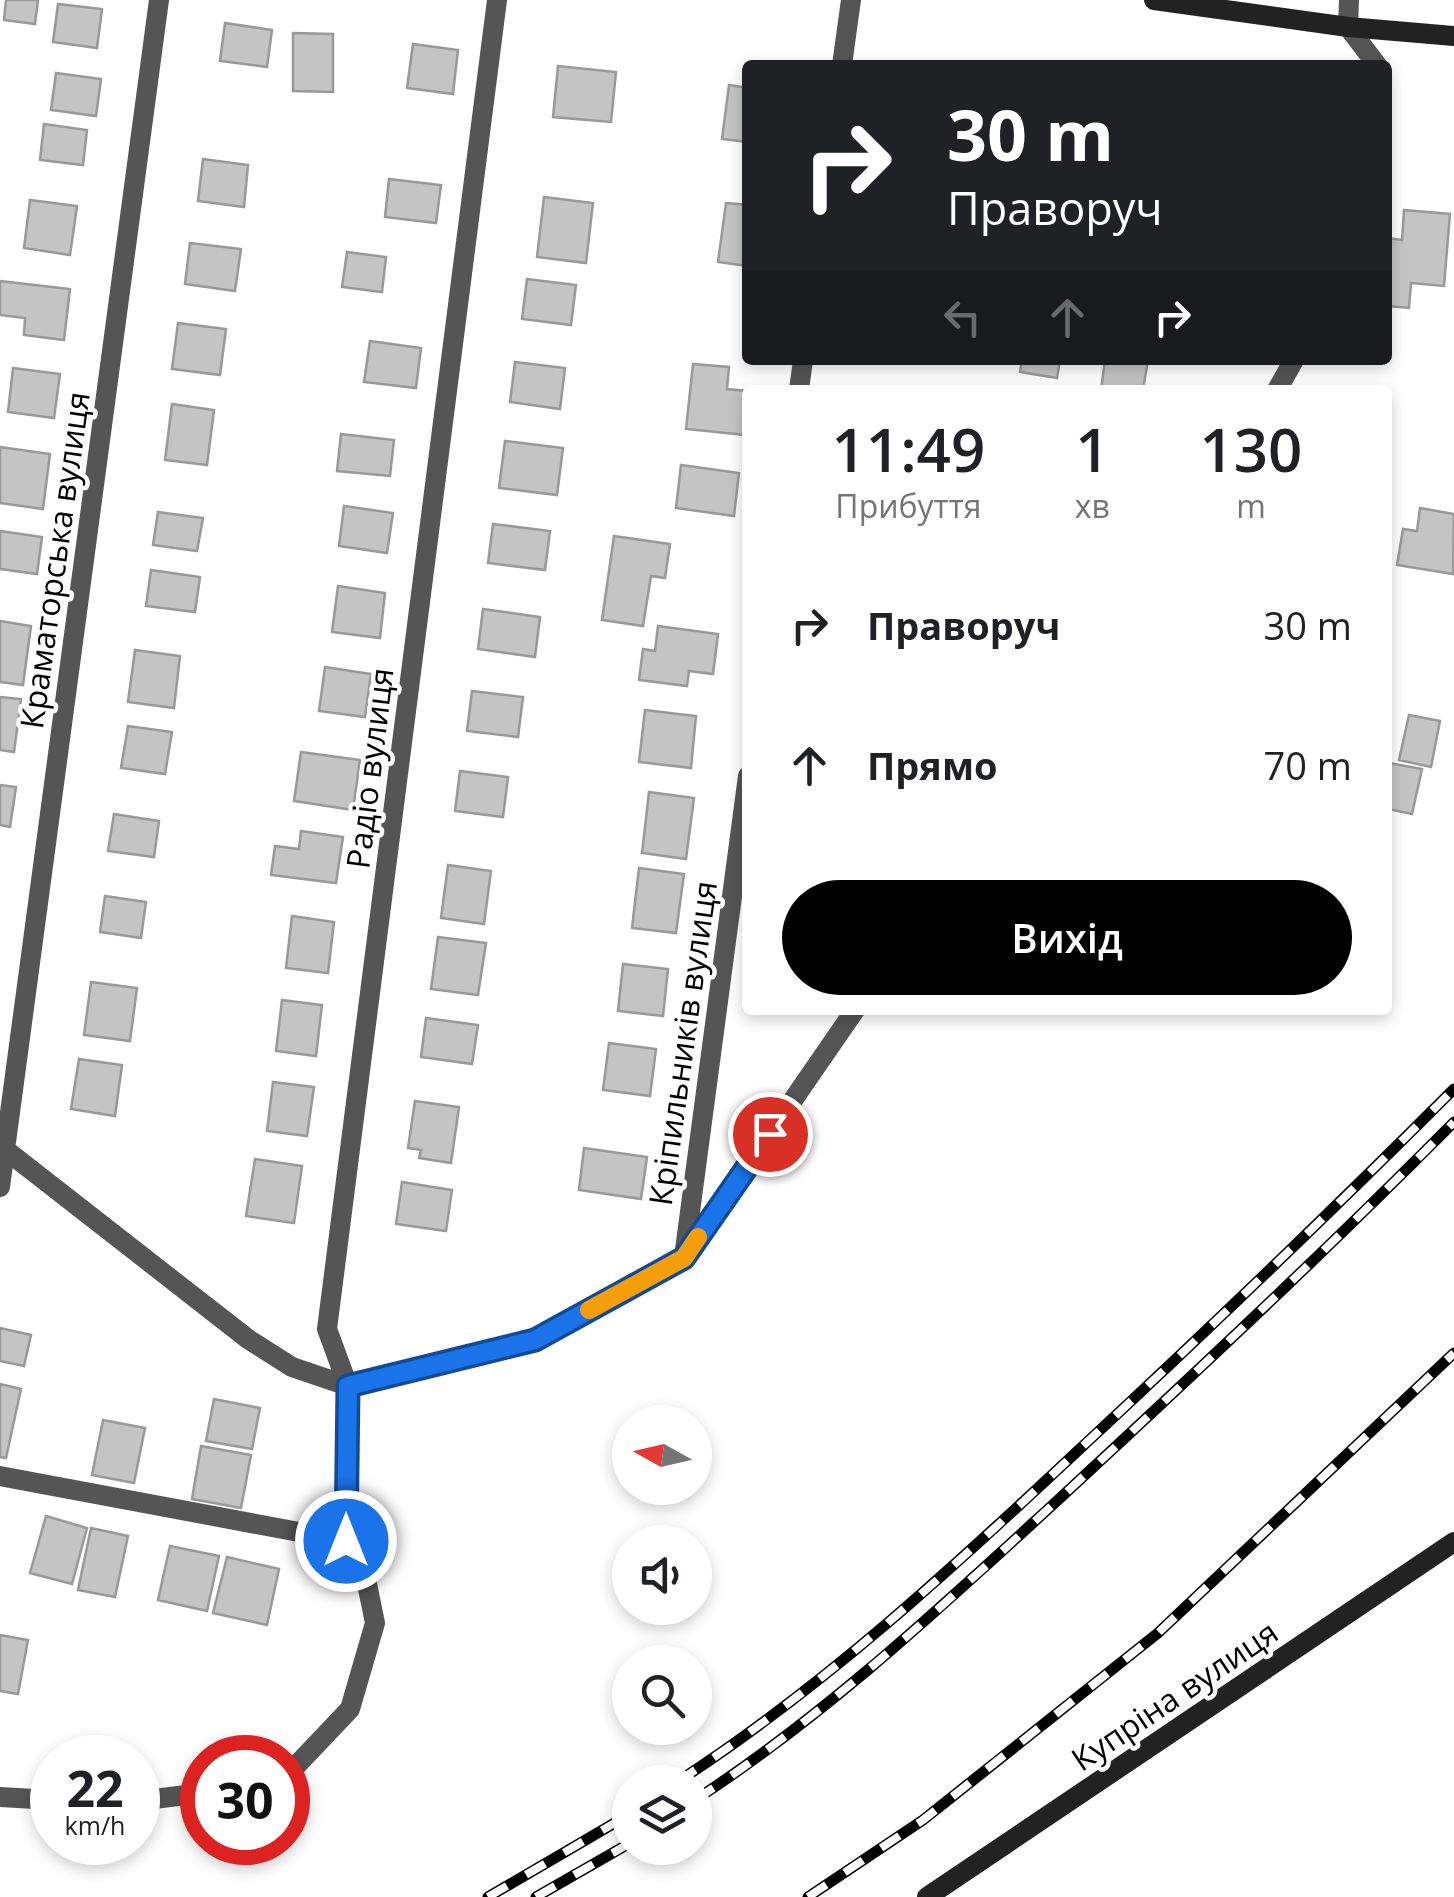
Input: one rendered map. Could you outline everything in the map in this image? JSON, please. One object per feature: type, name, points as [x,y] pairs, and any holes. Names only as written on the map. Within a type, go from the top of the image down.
[{"type":"main road","points":[[1154,0],[1348,27],[1454,36]]},
{"type":"main road","name":"Купріна вулиця","points":[[927,1897],[1454,1542]]},
{"type":"street","name":"Краматорська вулиця","points":[[0,1187],[7,1151],[7,1097],[158,0]]},
{"type":"street","name":"Радіо вулиця","points":[[346,1541],[348,1386],[327,1328],[497,0]]},
{"type":"street","points":[[843,60],[850,0]]},
{"type":"street","points":[[1349,0],[1348,27],[1373,60]]},
{"type":"street","name":"Кріпильників вулиця","points":[[684,1258],[742,821]]},
{"type":"street","points":[[7,1151],[248,1339],[292,1367],[348,1386],[535,1340],[684,1258],[852,1015]]},
{"type":"street","points":[[0,1476],[346,1541],[364,1574],[374,1623],[350,1709],[310,1751]]},
{"type":"street","points":[[0,1797],[30,1799]]},
{"type":"building","points":[[6,0],[38,0],[35,24],[4,20]]},
{"type":"building","points":[[58,4],[102,9],[97,48],[53,42]]},
{"type":"building","points":[[225,23],[272,30],[267,67],[220,61]]},
{"type":"building","points":[[293,33],[333,34],[333,92],[293,91]]},
{"type":"building","points":[[413,44],[458,50],[453,94],[407,88]]},
{"type":"building","points":[[558,66],[616,72],[611,122],[553,117]]},
{"type":"building","points":[[56,73],[101,79],[96,116],[51,110]]},
{"type":"building","points":[[729,85],[742,87],[742,141],[722,139]]},
{"type":"building","points":[[44,124],[87,130],[83,165],[40,160]]},
{"type":"building","points":[[203,159],[248,165],[244,207],[198,201]]},
{"type":"building","points":[[389,179],[441,185],[436,223],[385,217]]},
{"type":"building","points":[[544,197],[593,203],[586,263],[537,257]]},
{"type":"building","points":[[30,200],[77,206],[70,255],[24,248]]},
{"type":"building","points":[[726,203],[742,204],[742,265],[718,262]]},
{"type":"building","points":[[1404,210],[1450,214],[1444,286],[1411,283],[1409,308],[1392,306],[1392,239],[1402,240]]},
{"type":"building","points":[[190,243],[241,249],[235,291],[185,284]]},
{"type":"building","points":[[347,252],[386,257],[382,292],[342,287]]},
{"type":"building","points":[[527,279],[576,285],[571,325],[522,319]]},
{"type":"building","points":[[0,281],[70,289],[64,340],[24,335],[25,318],[0,315]]},
{"type":"building","points":[[178,323],[226,329],[220,375],[172,369]]},
{"type":"building","points":[[370,341],[421,348],[416,388],[364,382]]},
{"type":"building","points":[[515,362],[565,368],[560,409],[510,402]]},
{"type":"building","points":[[693,364],[729,367],[727,389],[742,390],[742,435],[686,429]]},
{"type":"building","points":[[1021,365],[1059,365],[1057,378],[1020,372]]},
{"type":"building","points":[[1104,365],[1147,365],[1144,385],[1102,385]]},
{"type":"building","points":[[13,368],[60,374],[54,418],[8,412]]},
{"type":"building","points":[[172,404],[214,410],[207,465],[165,460]]},
{"type":"building","points":[[341,434],[394,440],[390,476],[337,471]]},
{"type":"building","points":[[505,441],[563,448],[557,495],[499,488]]},
{"type":"building","points":[[0,447],[50,454],[43,509],[0,503]]},
{"type":"building","points":[[681,465],[739,473],[734,516],[676,508]]},
{"type":"building","points":[[344,506],[393,513],[387,553],[339,546]]},
{"type":"building","points":[[1420,508],[1454,514],[1453,574],[1397,565],[1403,529],[1417,531]]},
{"type":"building","points":[[158,512],[203,518],[197,551],[153,545]]},
{"type":"building","points":[[493,524],[550,531],[545,570],[488,563]]},
{"type":"building","points":[[0,531],[42,537],[37,574],[0,569]]},
{"type":"building","points":[[614,536],[670,544],[665,578],[651,576],[643,626],[602,620]]},
{"type":"building","points":[[151,570],[200,577],[195,612],[146,606]]},
{"type":"building","points":[[338,586],[385,593],[380,638],[332,632]]},
{"type":"building","points":[[483,609],[540,617],[535,657],[478,649]]},
{"type":"building","points":[[0,621],[31,626],[23,685],[0,682]]},
{"type":"building","points":[[658,626],[718,634],[713,674],[689,671],[687,686],[639,680],[643,649],[655,651]]},
{"type":"building","points":[[135,650],[180,656],[174,708],[128,702]]},
{"type":"building","points":[[325,667],[371,674],[365,717],[319,711]]},
{"type":"building","points":[[472,691],[523,697],[518,737],[467,731]]},
{"type":"building","points":[[0,697],[21,699],[14,752],[0,750]]},
{"type":"building","points":[[645,710],[696,716],[691,768],[639,762]]},
{"type":"building","points":[[1409,715],[1440,721],[1431,767],[1399,760]]},
{"type":"building","points":[[128,726],[172,732],[165,774],[121,768]]},
{"type":"building","points":[[301,752],[360,760],[353,810],[294,801]]},
{"type":"building","points":[[1392,764],[1422,769],[1412,814],[1392,810]]},
{"type":"building","points":[[460,771],[508,777],[503,817],[455,811]]},
{"type":"building","points":[[0,785],[16,787],[10,827],[0,825]]},
{"type":"building","points":[[649,792],[694,798],[686,859],[642,853]]},
{"type":"building","points":[[114,814],[159,821],[154,857],[108,851]]},
{"type":"building","points":[[301,831],[343,837],[336,883],[271,875],[275,846],[299,849]]},
{"type":"building","points":[[448,865],[491,871],[484,924],[441,918]]},
{"type":"building","points":[[639,868],[684,874],[676,933],[632,928]]},
{"type":"building","points":[[105,896],[146,902],[141,938],[100,932]]},
{"type":"building","points":[[292,916],[334,922],[328,973],[286,968]]},
{"type":"building","points":[[438,937],[486,943],[478,995],[431,989]]},
{"type":"building","points":[[623,964],[668,969],[663,1016],[618,1011]]},
{"type":"building","points":[[91,982],[137,988],[130,1041],[84,1035]]},
{"type":"building","points":[[282,1000],[322,1005],[316,1056],[276,1051]]},
{"type":"building","points":[[426,1018],[478,1025],[472,1064],[421,1057]]},
{"type":"building","points":[[609,1043],[656,1049],[650,1096],[603,1090]]},
{"type":"building","points":[[79,1059],[122,1065],[115,1116],[71,1109]]},
{"type":"building","points":[[273,1082],[314,1087],[307,1136],[267,1131]]},
{"type":"building","points":[[415,1101],[459,1107],[451,1163],[419,1158],[421,1150],[408,1148]]},
{"type":"building","points":[[584,1148],[647,1157],[641,1199],[579,1190]]},
{"type":"building","points":[[255,1159],[302,1166],[294,1223],[246,1216]]},
{"type":"building","points":[[402,1182],[452,1190],[446,1231],[396,1224]]},
{"type":"building","points":[[0,1328],[31,1335],[24,1366],[0,1361]]},
{"type":"building","points":[[0,1384],[21,1389],[6,1458],[0,1457]]},
{"type":"building","points":[[214,1399],[260,1408],[252,1449],[206,1441]]},
{"type":"building","points":[[103,1420],[145,1428],[134,1483],[92,1475]]},
{"type":"building","points":[[201,1446],[251,1455],[241,1508],[192,1499]]},
{"type":"building","points":[[46,1516],[87,1528],[72,1584],[30,1573]]},
{"type":"building","points":[[91,1528],[128,1536],[115,1597],[78,1590]]},
{"type":"building","points":[[170,1546],[219,1556],[207,1611],[158,1600]]},
{"type":"building","points":[[227,1557],[279,1569],[267,1625],[213,1613]]},
{"type":"building","points":[[0,1635],[28,1640],[18,1694],[0,1691]]},
{"type":"railway","points":[[702,1765],[785,1706],[938,1579],[1225,1313],[1454,1089]]},
{"type":"railway","points":[[712,1789],[791,1732],[927,1619],[1208,1360],[1454,1122]]},
{"type":"railway","points":[[808,1897],[923,1820],[1158,1633],[1454,1353]]},
{"type":"railway","points":[[488,1897],[612,1825]]},
{"type":"railway","points":[[536,1897],[612,1853]]},
{"type":"slow traffic","points":[[589,1310],[684,1258],[698,1237]]},
{"type":"route","points":[[346,1541],[348,1386],[535,1340],[684,1258],[770,1134]]}]
